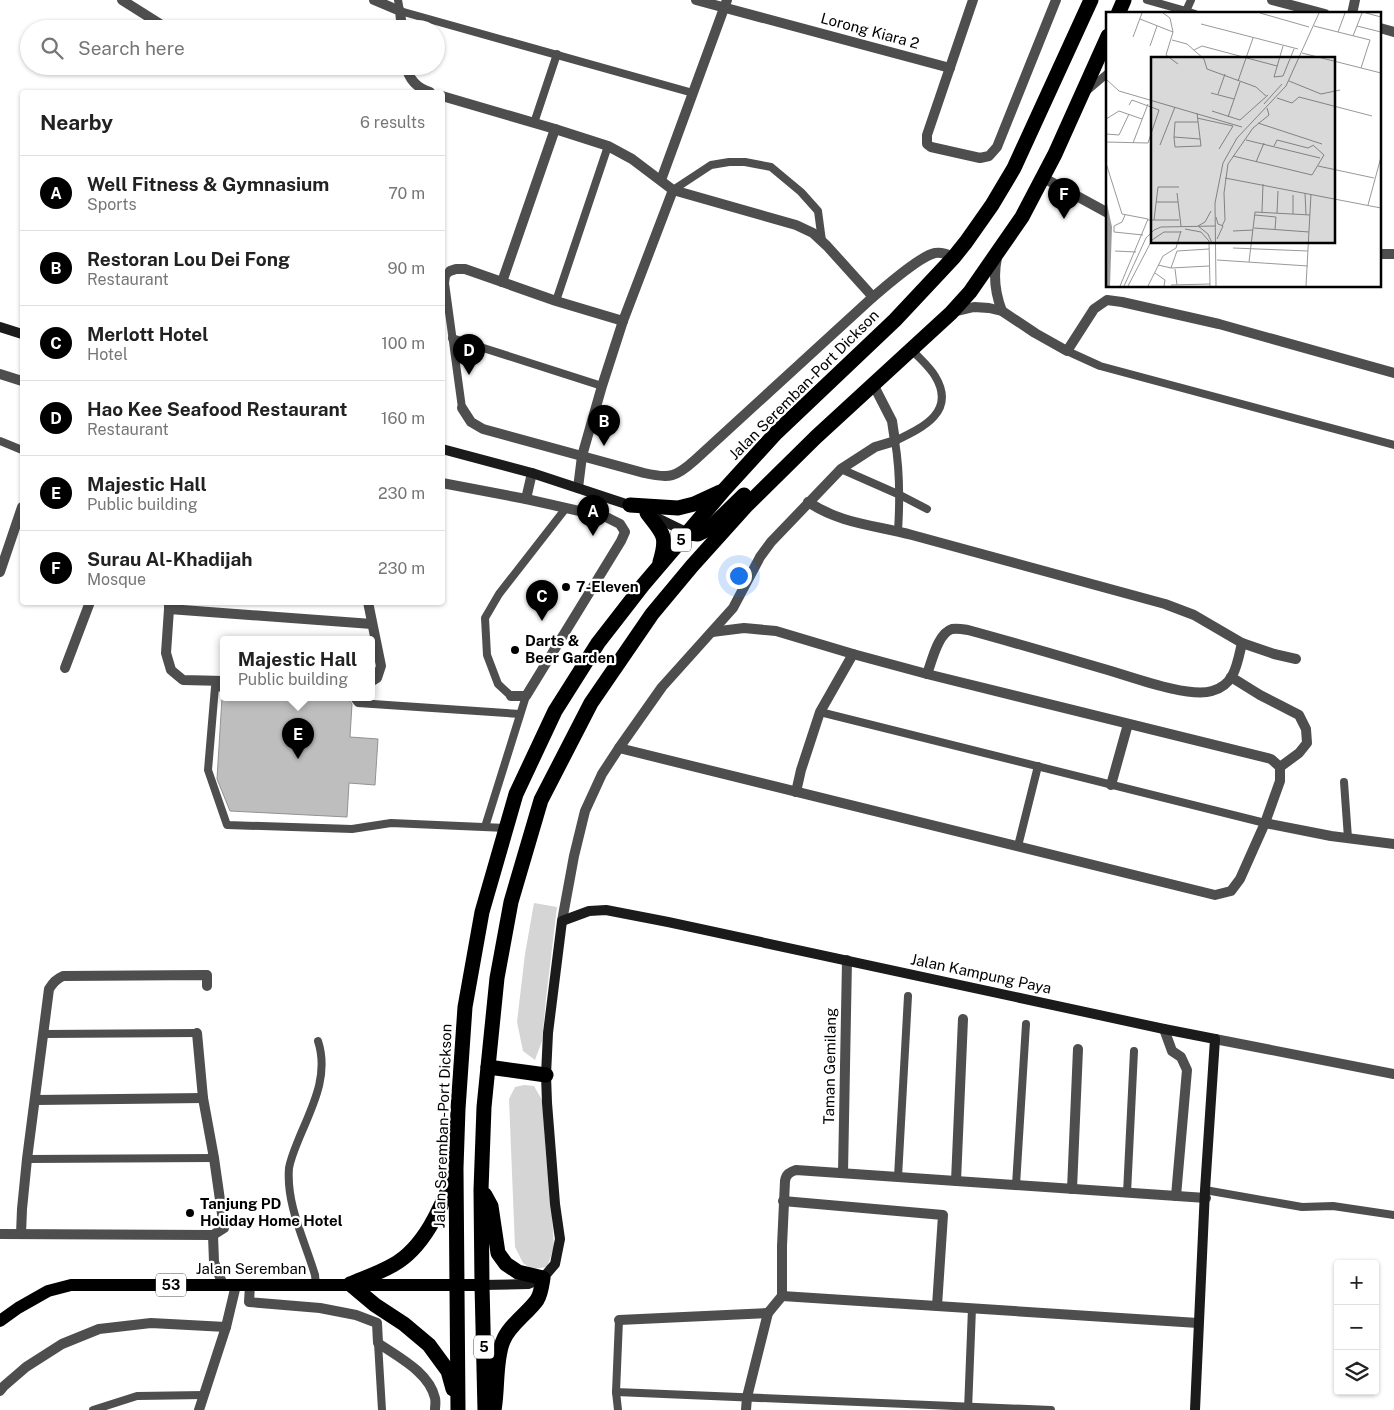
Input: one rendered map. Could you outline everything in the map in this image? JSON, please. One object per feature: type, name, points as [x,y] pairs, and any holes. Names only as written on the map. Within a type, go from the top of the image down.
[{"type":"highway","name":"Jalan Seremban-Port Dickson","points":[[457,1285],[456,1168],[465,1007],[482,912],[516,794],[556,711],[598,643],[642,585],[724,490],[776,433],[894,320],[966,242],[992,205],[1014,168],[1091,0]]},
{"type":"highway","points":[[1119,12],[1124,0]]},
{"type":"highway","name":"5","points":[[485,1410],[482,1285],[484,1107],[497,978],[511,902],[541,800],[590,703],[652,614],[692,566],[746,506],[816,437],[951,313],[970,292],[1022,217],[1106,40]]},
{"type":"highway","points":[[688,533],[698,534],[710,528],[775,463],[797,444],[816,437]]},
{"type":"highway","points":[[630,505],[678,508],[694,504],[724,490]]},
{"type":"highway","points":[[647,513],[664,535],[664,547],[659,566]]},
{"type":"highway","points":[[488,1067],[546,1075]]},
{"type":"highway","points":[[456,1168],[442,1206],[426,1233],[410,1253],[394,1265],[350,1284],[429,1345],[448,1371],[458,1410]]},
{"type":"highway","points":[[482,1190],[491,1206],[498,1253],[506,1264],[518,1272],[543,1278],[538,1299],[517,1321],[503,1340],[499,1356],[494,1410]]},
{"type":"highway","name":"5","points":[[457,1285],[458,1410]]},
{"type":"main road","name":"Jalan Seremban","points":[[0,1321],[48,1291],[70,1285],[482,1285]]},
{"type":"street","points":[[122,0],[154,20]]},
{"type":"street","points":[[374,0],[400,11],[401,20]]},
{"type":"street","name":"Lorong Kiara 2","points":[[696,0],[726,4],[950,68]]},
{"type":"street","points":[[973,0],[926,136],[927,144],[931,148],[980,158],[989,156],[997,146],[1056,0]]},
{"type":"street","points":[[1272,0],[1318,12]]},
{"type":"street","points":[[661,180],[726,4]]},
{"type":"street","points":[[410,75],[413,83],[423,90]]},
{"type":"street","points":[[445,97],[608,146],[632,160],[673,190],[796,225],[813,233],[822,241],[873,296]]},
{"type":"street","points":[[502,282],[555,129]]},
{"type":"street","points":[[1042,178],[1106,212]]},
{"type":"street","points":[[578,488],[582,456],[602,386],[623,321],[673,190]]},
{"type":"street","points":[[998,252],[994,271],[998,299],[1002,311]]},
{"type":"street","points":[[462,408],[470,422],[483,429],[657,476],[671,476],[683,471],[873,296],[922,259],[933,253],[943,253],[954,257]]},
{"type":"street","points":[[450,271],[466,269],[556,301],[623,321]]},
{"type":"street","points":[[951,313],[974,307],[1002,311],[1067,351],[1094,308],[1107,300],[1219,324],[1394,372]]},
{"type":"street","points":[[0,327],[20,331]]},
{"type":"street","points":[[0,374],[20,380]]},
{"type":"street","points":[[482,1285],[528,1284],[543,1278],[555,1264],[560,1239],[547,1103],[548,1032],[562,921],[574,856],[585,811],[602,774],[619,748],[662,687],[733,608],[760,557],[771,542],[841,469],[875,447],[894,441],[892,421],[873,384]]},
{"type":"street","points":[[445,450],[532,473],[630,505],[688,533]]},
{"type":"street","points":[[526,499],[532,473]]},
{"type":"street","points":[[445,484],[606,517],[620,524],[625,532],[526,696],[511,696]]},
{"type":"street","points":[[808,502],[822,511],[851,522],[898,531],[1165,604],[1194,615],[1242,643],[1296,659]]},
{"type":"street","points":[[0,572],[20,517]]},
{"type":"street","points":[[65,668],[89,605]]},
{"type":"street","points":[[369,605],[375,636]]},
{"type":"street","points":[[220,681],[183,680],[171,670],[166,653],[169,606],[372,624]]},
{"type":"street","points":[[619,748],[1215,895],[1231,891],[1240,879],[1265,823],[1280,781],[1280,767],[1271,759],[927,674],[776,631],[744,628],[712,632]]},
{"type":"street","points":[[927,674],[939,642],[946,631],[954,628],[968,630],[1190,693],[1211,692],[1228,684],[1236,667],[1242,643]]},
{"type":"street","points":[[375,638],[381,666],[375,679]]},
{"type":"street","points":[[796,792],[820,712],[853,654]]},
{"type":"street","points":[[1232,676],[1299,715],[1306,729],[1307,743],[1299,753],[1280,767]]},
{"type":"street","points":[[1110,785],[1128,724]]},
{"type":"street","points":[[1265,823],[1331,836],[1394,844]]},
{"type":"street","name":"Jalan Kampung Paya","points":[[562,921],[589,911],[606,910],[1164,1029],[1394,1074]]},
{"type":"street","name":"Taman Gemilang","points":[[843,1173],[847,960]]},
{"type":"street","points":[[21,1234],[27,1159],[49,989],[57,978],[63,976],[207,975],[207,986]]},
{"type":"street","points":[[956,1181],[963,1019]]},
{"type":"street","points":[[1164,1029],[1172,1051],[1181,1057],[1187,1070],[1176,1196]]},
{"type":"street","points":[[0,1234],[214,1235],[224,1228],[196,1033]]},
{"type":"street","points":[[1195,1410],[1198,1324],[1215,1038]]},
{"type":"street","points":[[1072,1189],[1078,1049]]},
{"type":"street","points":[[36,1100],[204,1098]]},
{"type":"street","points":[[746,1410],[747,1397],[768,1313],[782,1296],[784,1181],[789,1172],[796,1170],[1176,1196],[1206,1194]]},
{"type":"street","points":[[783,1201],[943,1215],[937,1306]]},
{"type":"street","points":[[199,1410],[226,1327],[229,1285],[214,1262],[214,1235]]},
{"type":"street","points":[[250,1285],[249,1302],[320,1308],[356,1315],[377,1323],[378,1343],[415,1369],[428,1381],[435,1398],[435,1410]]},
{"type":"street","points":[[782,1296],[1198,1324]]},
{"type":"street","points":[[619,1320],[768,1313]]},
{"type":"street","points":[[0,1391],[26,1367],[62,1344],[99,1329],[152,1324],[226,1327]]},
{"type":"lane","points":[[398,0],[400,11],[433,20]]},
{"type":"lane","points":[[1147,0],[1185,12],[1192,0]]},
{"type":"lane","points":[[445,23],[693,93]]},
{"type":"lane","points":[[534,124],[557,54]]},
{"type":"lane","points":[[1081,96],[1106,75]]},
{"type":"lane","points":[[556,301],[608,146]]},
{"type":"lane","points":[[673,190],[711,166],[729,162],[745,162],[771,167],[801,192],[818,211],[822,241]]},
{"type":"lane","points":[[450,271],[446,276],[445,283],[462,408]]},
{"type":"lane","points":[[452,338],[602,386]]},
{"type":"lane","points":[[898,531],[900,495],[898,460],[894,441],[914,432],[936,416],[942,401],[940,386],[934,374],[912,349]]},
{"type":"lane","points":[[1067,351],[1100,366],[1394,445]]},
{"type":"lane","points":[[0,442],[20,449]]},
{"type":"lane","points":[[841,469],[927,509]]},
{"type":"lane","points":[[511,696],[498,684],[488,655],[485,618],[499,594],[566,508]]},
{"type":"lane","points":[[220,688],[215,687],[208,770],[227,825],[352,829],[390,823],[506,828]]},
{"type":"lane","points":[[485,827],[526,696]]},
{"type":"lane","points":[[356,701],[358,703],[520,714]]},
{"type":"lane","points":[[820,712],[1265,823]]},
{"type":"lane","points":[[1018,846],[1038,766]]},
{"type":"lane","points":[[1344,782],[1348,838]]},
{"type":"lane","points":[[898,1177],[908,996]]},
{"type":"lane","points":[[1016,1185],[1026,1024]]},
{"type":"lane","points":[[44,1034],[196,1033]]},
{"type":"lane","points":[[316,1285],[315,1275],[288,1188],[290,1166],[295,1148],[318,1092],[322,1069],[322,1053],[318,1041]]},
{"type":"lane","points":[[1128,1193],[1134,1052]]},
{"type":"lane","points":[[27,1159],[214,1158]]},
{"type":"lane","points":[[1206,1194],[1302,1207],[1333,1206],[1394,1214]]},
{"type":"lane","points":[[968,1408],[972,1308]]},
{"type":"lane","points":[[618,1410],[616,1392],[619,1320]]},
{"type":"lane","points":[[378,1343],[382,1410]]},
{"type":"lane","points":[[616,1392],[1051,1410]]},
{"type":"lane","points":[[93,1410],[137,1396],[204,1395]]},
{"type":"shaded area","points":[[534,903],[557,907],[542,1041],[535,1060],[523,1051],[517,1022],[525,954]]},
{"type":"shaded area","points":[[524,1085],[534,1086],[542,1100],[554,1247],[547,1267],[532,1269],[523,1263],[515,1247],[509,1099],[515,1087]]},
{"type":"building","points":[[222,701],[350,701],[352,704],[350,737],[378,739],[375,785],[349,783],[347,817],[230,811],[217,779]]},
{"type":"place","name":"Surau Al-Khadijah","points":[[1064,219]]},
{"type":"place","name":"Hao Kee Seafood Restaurant","points":[[469,375]]},
{"type":"place","name":"Restoran Lou Dei Fong","points":[[604,446]]},
{"type":"place","name":"Well Fitness & Gymnasium","points":[[593,536]]},
{"type":"place","name":"7-Eleven","points":[[566,587]]},
{"type":"place","name":"Merlott Hotel","points":[[542,621]]},
{"type":"place","name":"Darts & Beer Garden","points":[[515,650]]},
{"type":"place","name":"Majestic Hall","points":[[298,759]]},
{"type":"place","name":"Tanjung PD Holiday Home Hotel","points":[[190,1213]]}]
